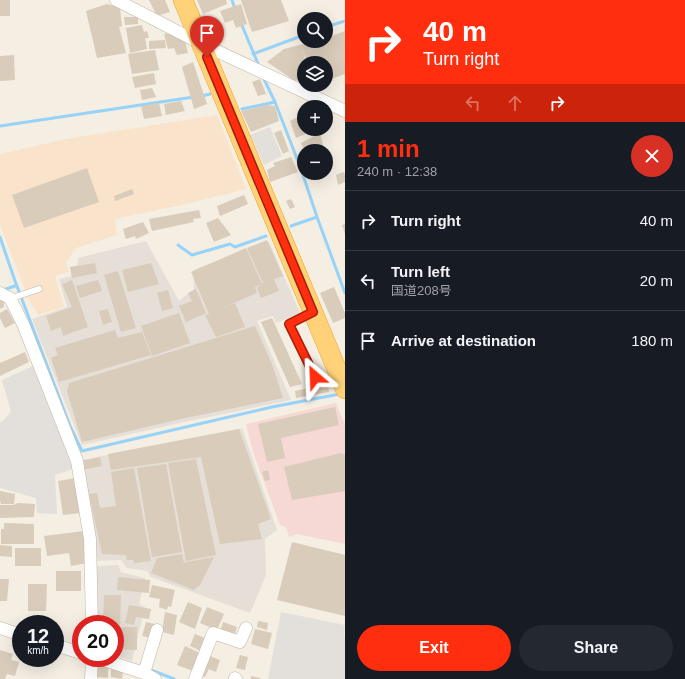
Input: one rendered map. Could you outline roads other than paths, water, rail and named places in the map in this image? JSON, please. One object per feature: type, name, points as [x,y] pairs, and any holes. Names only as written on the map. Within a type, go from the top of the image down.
[{"type":"highway","points":[[183,0],[342,382]]},
{"type":"street","points":[[116,0],[202,44],[345,111]]},
{"type":"street","points":[[0,292],[10,298],[23,324],[77,461],[90,539],[92,615]]},
{"type":"street","points":[[0,628],[12,632]]},
{"type":"street","points":[[195,679],[213,633],[240,642],[246,628]]},
{"type":"street","points":[[124,665],[149,672],[157,630]]},
{"type":"street","points":[[90,679],[91,667]]},
{"type":"lane","points":[[15,297],[39,289]]},
{"type":"lane","points":[[313,312],[289,324],[315,377],[342,382]]},
{"type":"waterway","points":[[232,0],[235,9]]},
{"type":"waterway","points":[[333,25],[345,21]]},
{"type":"waterway","points":[[241,23],[259,66]]},
{"type":"waterway","points":[[253,54],[297,38]]},
{"type":"waterway","points":[[263,77],[275,102]]},
{"type":"waterway","points":[[202,96],[210,94]]},
{"type":"waterway","points":[[0,126],[194,97]]},
{"type":"waterway","points":[[242,109],[275,102],[301,169],[345,293]]},
{"type":"waterway","points":[[291,226],[317,217]]},
{"type":"waterway","points":[[178,245],[192,255],[230,244],[235,247],[266,236]]},
{"type":"waterway","points":[[0,237],[15,281],[70,426],[82,451],[272,407],[340,394]]},
{"type":"waterway","points":[[6,289],[15,286]]},
{"type":"waterway","points":[[151,670],[174,679]]}]
